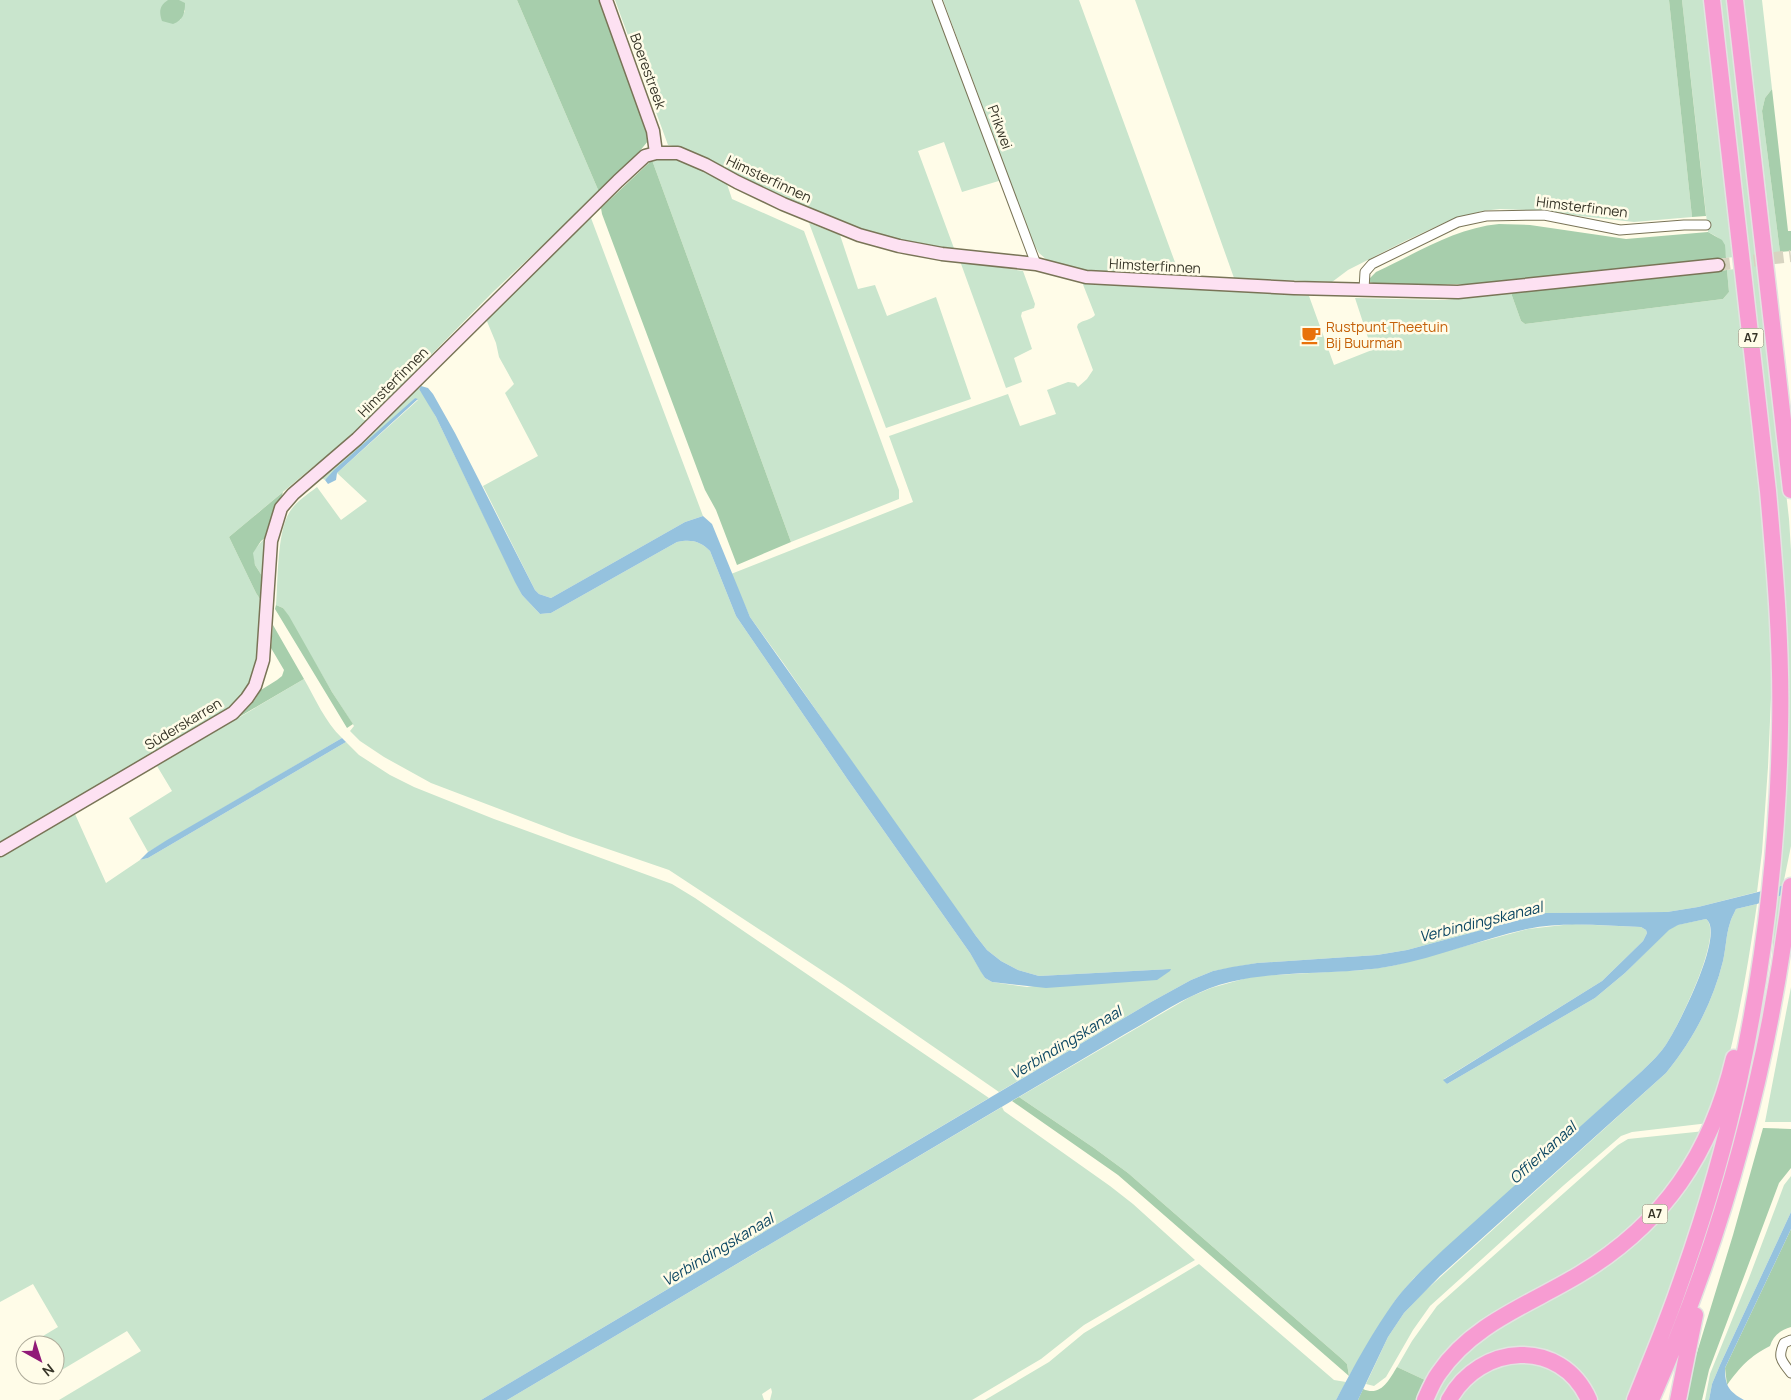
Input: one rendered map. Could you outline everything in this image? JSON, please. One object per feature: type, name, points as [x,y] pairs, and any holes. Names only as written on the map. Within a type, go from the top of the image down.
[{"type":"highway","name":"A7","points":[[1635,1400],[1679,1288],[1710,1191],[1739,1082],[1755,1002],[1764,938],[1776,820],[1780,677],[1776,572],[1712,0]]},
{"type":"highway","name":"A7","points":[[1735,0],[1791,490]]},
{"type":"highway","points":[[1651,1400],[1673,1350],[1702,1273],[1737,1163],[1758,1082],[1785,933],[1791,886]]},
{"type":"highway","name":"A7","points":[[1425,1400],[1438,1374],[1459,1348],[1496,1320],[1605,1258],[1640,1230],[1675,1191],[1698,1157],[1718,1111],[1732,1066],[1764,938]]},
{"type":"highway","points":[[1678,1400],[1699,1300],[1702,1273]]},
{"type":"highway","points":[[1449,1400],[1464,1379],[1483,1364],[1501,1357],[1522,1354],[1539,1356],[1559,1365],[1580,1384],[1589,1400]]},
{"type":"street","name":"Boerestreek","points":[[606,0],[653,131],[656,152]]},
{"type":"street","name":"Prikwei","points":[[938,0],[1036,264]]},
{"type":"street","name":"Himsterfinnen","points":[[293,494],[358,439],[618,181],[645,156],[656,152],[678,153],[783,204],[859,235],[899,246],[942,254],[1036,264],[1086,277],[1284,288],[1458,292],[1718,265]]},
{"type":"street","name":"Himsterfinnen","points":[[1364,289],[1365,272],[1372,264],[1458,222],[1486,216],[1544,215],[1620,230],[1706,225]]},
{"type":"street","name":"Sûderskarren","points":[[0,850],[233,713],[247,698],[255,686],[263,660],[271,541],[281,508],[293,494]]},
{"type":"street","points":[[1791,1340],[1784,1343],[1780,1352],[1780,1358],[1791,1373]]},
{"type":"green space","points":[[0,0],[168,0],[180,20],[185,11],[179,0],[517,0],[599,192],[493,292],[339,448],[314,466],[229,537],[262,602],[255,670],[252,680],[240,701],[0,846]]},
{"type":"green space","points":[[168,0],[179,0],[185,3],[183,16],[173,24],[162,21],[161,18],[161,7]]},
{"type":"green space","points":[[517,0],[601,0],[647,124],[648,141],[630,163],[599,192]]},
{"type":"green space","points":[[615,0],[935,0],[1002,180],[962,192],[944,142],[918,151],[955,251],[893,241],[804,209],[682,148],[668,145]]},
{"type":"green space","points":[[943,0],[1079,0],[1180,276],[1076,270],[1055,265],[1039,253],[1033,243]]},
{"type":"green space","points":[[1135,0],[1669,0],[1692,217],[1634,222],[1526,210],[1500,209],[1482,211],[1448,221],[1405,241],[1348,270],[1332,282],[1234,278]]},
{"type":"green space","points":[[1669,0],[1682,0],[1706,216],[1692,217]]},
{"type":"green space","points":[[1682,0],[1704,0],[1734,257],[1726,258],[1722,242],[1708,232]]},
{"type":"green space","points":[[1717,0],[1731,0],[1789,519],[1791,550],[1791,846],[1783,885],[1778,887],[1788,737],[1789,676],[1786,613],[1782,559]]},
{"type":"green space","points":[[1744,0],[1762,0],[1772,89],[1765,98],[1762,111],[1780,252],[1773,253]]},
{"type":"green space","points":[[1772,89],[1788,231],[1791,231],[1791,251],[1780,252],[1762,111],[1765,98]]},
{"type":"green space","points":[[676,156],[727,184],[732,199],[804,231],[899,490],[899,499],[791,542],[652,160],[656,157]]},
{"type":"green space","points":[[652,160],[791,542],[737,565],[716,510],[705,490],[602,214],[601,208]]},
{"type":"green space","points":[[591,218],[703,516],[685,522],[551,598],[539,594],[535,590],[483,486],[538,456],[505,393],[514,384],[499,357],[496,343],[486,319]]},
{"type":"green space","points":[[809,223],[840,235],[858,289],[875,285],[887,316],[936,297],[971,399],[886,428]]},
{"type":"green space","points":[[1499,224],[1530,225],[1626,239],[1708,232],[1722,240],[1725,245],[1726,258],[1482,284],[1382,285],[1369,282],[1369,279],[1376,272],[1451,236],[1483,226]]},
{"type":"green space","points":[[960,261],[1023,271],[1035,304],[1034,308],[1022,312],[1021,316],[1032,349],[1014,358],[1022,382],[1006,388]]},
{"type":"green space","points":[[1735,269],[1768,574],[1772,630],[1768,767],[1757,892],[1698,907],[1667,912],[1545,913],[1407,950],[1377,955],[1257,963],[1213,971],[1191,980],[1151,1002],[999,1092],[844,985],[669,870],[570,836],[431,783],[384,757],[360,741],[350,731],[354,726],[283,608],[276,605],[280,545],[282,532],[289,513],[298,502],[317,487],[341,520],[367,501],[337,473],[418,400],[415,398],[325,480],[320,477],[416,385],[436,417],[522,595],[540,614],[551,613],[677,542],[695,542],[703,545],[710,551],[736,616],[848,780],[970,953],[985,978],[992,982],[1027,987],[1171,969],[1039,976],[1018,970],[1001,961],[987,950],[927,870],[750,617],[731,574],[913,502],[889,436],[1008,394],[1020,426],[1056,414],[1047,390],[1068,382],[1075,383],[1078,387],[1093,370],[1077,327],[1078,324],[1095,315],[1082,282],[1309,296],[1334,365],[1372,350],[1355,298],[1445,300],[1511,293],[1521,321],[1525,324],[1723,299],[1729,292],[1727,270]]},
{"type":"green space","points":[[1727,270],[1729,292],[1723,299],[1525,324],[1521,321],[1511,293]]},
{"type":"green space","points":[[283,492],[270,534],[261,541],[253,553],[255,565],[264,579],[262,602],[229,537]]},
{"type":"green space","points":[[270,534],[264,579],[255,565],[252,553]]},
{"type":"green space","points":[[276,605],[283,608],[289,616],[332,692],[353,724],[347,728],[275,609]]},
{"type":"green space","points":[[273,625],[304,679],[239,717],[254,701],[261,690],[282,676],[284,670],[271,648]]},
{"type":"green space","points":[[304,679],[325,717],[342,738],[148,852],[129,818],[172,791],[157,766]]},
{"type":"green space","points":[[346,742],[359,755],[390,775],[414,787],[494,819],[672,884],[989,1098],[481,1400],[59,1400],[141,1351],[127,1331],[65,1368],[65,1335],[45,1335],[58,1327],[33,1284],[0,1302],[0,857],[75,814],[106,883],[140,860],[148,858]]},
{"type":"green space","points":[[1788,894],[1771,971],[1776,897]]},
{"type":"green space","points":[[1757,904],[1736,1027],[1709,1123],[1632,1132],[1621,1136],[1430,1306],[1413,1330],[1386,1377],[1374,1386],[1366,1384],[1388,1337],[1404,1313],[1425,1291],[1666,1073],[1685,1047],[1708,1006],[1719,976],[1731,919],[1736,909]]},
{"type":"green space","points":[[1706,919],[1710,928],[1705,961],[1679,1021],[1663,1049],[1642,1071],[1414,1278],[1396,1299],[1349,1376],[1347,1364],[1343,1360],[1128,1173],[1019,1097],[1190,997],[1211,988],[1254,976],[1364,970],[1392,966],[1528,929],[1572,924],[1641,927],[1646,930],[1647,933],[1643,941],[1602,981],[1444,1079],[1447,1084],[1595,998],[1625,973],[1668,930],[1677,925]]},
{"type":"green space","points":[[1791,987],[1791,1122],[1765,1122]]},
{"type":"green space","points":[[1731,1090],[1693,1226],[1666,1302],[1627,1400],[1593,1400],[1571,1370],[1506,1354],[1446,1400],[1429,1400],[1459,1354],[1636,1240]]},
{"type":"green space","points":[[1019,1097],[1128,1173],[1343,1360],[1347,1364],[1349,1376],[1118,1175],[1012,1101]]},
{"type":"green space","points":[[1002,1107],[1004,1111],[1133,1204],[1195,1260],[1084,1325],[1041,1359],[972,1400],[770,1400],[771,1388],[762,1394],[764,1400],[507,1400]]},
{"type":"green space","points":[[1763,1128],[1791,1129],[1791,1168],[1779,1183],[1709,1370],[1702,1400],[1686,1400],[1691,1372],[1733,1235]]},
{"type":"green space","points":[[1705,1131],[1689,1163],[1619,1244],[1515,1304],[1427,1381],[1397,1367],[1412,1341],[1437,1306],[1618,1145],[1628,1139]]},
{"type":"green space","points":[[1791,1176],[1791,1212],[1720,1365],[1712,1384],[1709,1400],[1705,1400],[1710,1374],[1784,1185]]},
{"type":"green space","points":[[1791,1229],[1791,1327],[1778,1334],[1770,1346],[1746,1362],[1727,1385],[1725,1368]]},
{"type":"green space","points":[[1199,1264],[1334,1380],[1346,1382],[1336,1400],[985,1400],[1049,1362],[1084,1333]]},
{"type":"green space","points":[[1506,1363],[1542,1365],[1550,1368],[1565,1380],[1582,1400],[1457,1400],[1478,1377]]},
{"type":"green space","points":[[1397,1367],[1427,1381],[1419,1400],[1358,1400],[1363,1389],[1375,1391],[1384,1386]]},
{"type":"water","points":[[421,386],[428,388],[433,394],[455,433],[535,590],[539,594],[551,598],[685,522],[703,516],[712,524],[750,617],[976,936],[987,950],[1001,961],[1018,970],[1039,976],[1171,969],[1170,971],[1157,980],[1046,988],[992,982],[985,978],[970,953],[848,780],[736,616],[710,551],[703,545],[695,542],[677,542],[551,613],[540,614],[522,595],[515,582],[436,417],[419,389]]},
{"type":"water","points":[[415,398],[418,399],[337,473],[336,480],[328,484],[325,480],[334,470]]},
{"type":"water","points":[[342,738],[346,742],[148,858],[140,860],[148,852],[167,840]]},
{"type":"water","points":[[1791,882],[1791,892],[1736,909],[1731,919],[1719,976],[1708,1006],[1685,1047],[1666,1073],[1440,1276],[1404,1313],[1388,1337],[1358,1400],[1336,1400],[1379,1324],[1407,1286],[1444,1249],[1642,1071],[1663,1049],[1689,1002],[1705,961],[1710,942],[1710,928],[1706,919],[1678,925],[1669,930],[1625,973],[1595,998],[1447,1084],[1443,1080],[1602,981],[1643,941],[1647,933],[1646,930],[1641,927],[1598,925],[1541,927],[1510,933],[1392,966],[1352,971],[1270,975],[1230,982],[1202,991],[1163,1012],[507,1400],[481,1400],[1151,1002],[1191,980],[1213,971],[1257,963],[1377,955],[1407,950],[1545,913],[1667,912],[1698,907]]},
{"type":"water","points":[[1791,1212],[1791,1229],[1725,1368],[1729,1387],[1734,1394],[1744,1400],[1709,1400],[1712,1384],[1720,1365]]},
{"type":"tunnel","points":[[1718,265],[1791,256]]},
{"type":"place","name":"Rustpunt Theetuin Bij Buurman","points":[[1311,335]]},
{"type":"water label","name":"Verbindingskanaal","points":[[1481,922]]},
{"type":"water label","name":"Verbindingskanaal","points":[[1066,1043]]},
{"type":"water label","name":"Offierkanaal","points":[[1543,1153]]},
{"type":"water label","name":"Verbindingskanaal","points":[[718,1250]]}]
